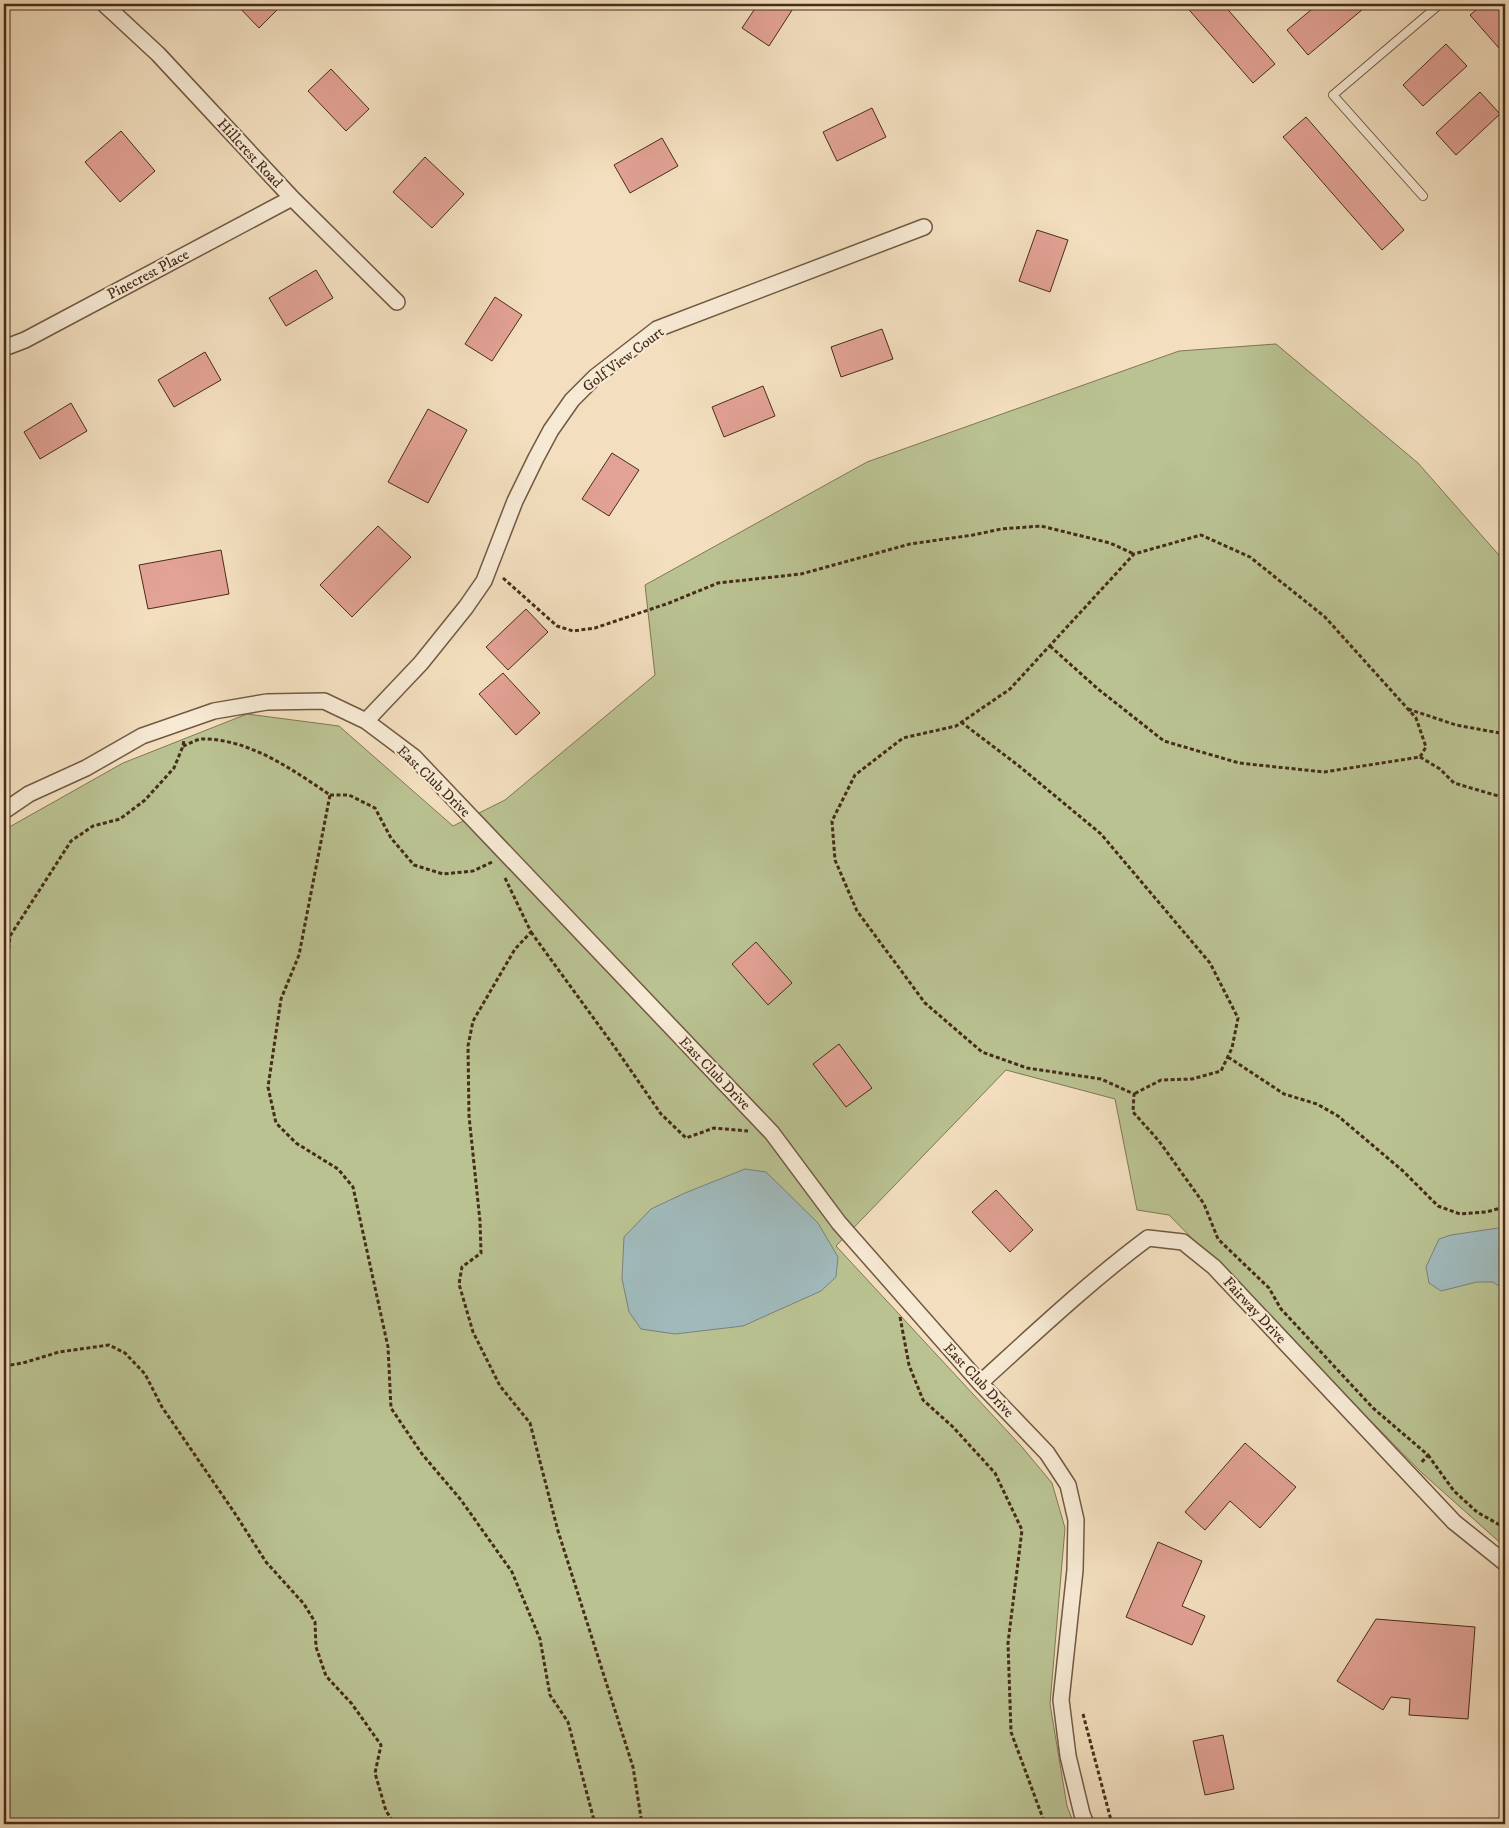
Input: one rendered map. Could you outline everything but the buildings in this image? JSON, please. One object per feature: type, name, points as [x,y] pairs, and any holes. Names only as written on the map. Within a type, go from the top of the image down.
[{"type":"street","name":"Hillcrest Road","points":[[104,4],[158,54],[292,198],[397,302]]},
{"type":"street","name":"Pinecrest Place","points":[[4,348],[25,340],[292,198]]},
{"type":"street","name":"Golf View Court","points":[[366,721],[421,664],[484,581],[515,501],[551,430],[572,400],[595,377],[657,329],[924,227]]},
{"type":"street","name":"East Club Drive","points":[[4,811],[29,794],[86,768],[142,736],[214,711],[267,702],[324,700],[366,721],[414,756],[772,1133],[839,1223],[980,1383],[1047,1453],[1068,1485],[1076,1520],[1074,1570],[1061,1700],[1068,1756],[1086,1824]]},
{"type":"street","name":"Fairway Drive","points":[[980,1383],[1076,1295],[1148,1238],[1183,1242],[1214,1267],[1454,1522],[1505,1562]]},
{"type":"lane","points":[[1423,196],[1334,95],[1440,4]]},
{"type":"path","points":[[490,566],[557,626],[573,631],[595,628],[669,603],[718,583],[801,574],[910,544],[1001,529],[1041,526],[1110,543],[1134,554]]},
{"type":"path","points":[[1134,1094],[1101,1079],[1027,1068],[982,1052],[925,1003],[857,911],[835,860],[832,821],[855,775],[904,738],[956,726],[1010,689],[1134,554],[1201,535],[1250,557],[1324,617],[1416,718],[1426,747],[1420,756]]},
{"type":"path","points":[[1050,646],[1098,689],[1164,741],[1239,763],[1324,772],[1420,756],[1440,768],[1454,783],[1505,798]]},
{"type":"path","points":[[1408,709],[1456,725],[1505,734]]},
{"type":"path","points":[[4,994],[10,936],[71,841],[94,826],[120,819],[145,800],[174,768],[183,746],[186,721]]},
{"type":"path","points":[[961,722],[1019,766],[1101,834],[1210,963],[1238,1018],[1232,1048],[1221,1071],[1192,1079],[1161,1080],[1134,1094]]},
{"type":"path","points":[[183,746],[203,738],[241,746],[275,761],[330,795],[350,795],[375,808],[391,838],[414,866],[443,874],[472,871],[507,855]]},
{"type":"path","points":[[330,795],[299,955],[281,998],[268,1087],[276,1123],[296,1143],[338,1168],[353,1187],[388,1347],[392,1408],[422,1454],[461,1500],[512,1572],[540,1639],[550,1695],[568,1722],[595,1824]]},
{"type":"path","points":[[505,878],[531,932],[661,1114],[686,1138],[714,1128],[772,1133]]},
{"type":"path","points":[[531,932],[514,949],[473,1021],[468,1046],[469,1116],[482,1253],[462,1267],[459,1284],[473,1332],[500,1386],[530,1424],[558,1531],[633,1767],[642,1824]]},
{"type":"path","points":[[1228,1057],[1284,1094],[1317,1104],[1338,1116],[1403,1171],[1438,1206],[1460,1214],[1486,1212],[1505,1207]]},
{"type":"path","points":[[1134,1094],[1132,1112],[1159,1141],[1204,1204],[1218,1239],[1269,1288],[1281,1309],[1373,1408],[1428,1455],[1454,1492],[1477,1512],[1505,1528]]},
{"type":"path","points":[[898,1311],[909,1366],[923,1400],[953,1427],[995,1473],[1022,1530],[1008,1643],[1011,1732],[1045,1824]]},
{"type":"path","points":[[4,1366],[24,1363],[59,1352],[109,1345],[125,1353],[145,1374],[162,1407],[266,1562],[304,1604],[315,1622],[316,1646],[326,1676],[352,1704],[381,1745],[376,1773],[386,1811],[395,1824]]},
{"type":"path","points":[[1410,1476],[1428,1455]]},
{"type":"path","points":[[1083,1714],[1112,1824]]},
{"type":"green space","points":[[1276,344],[1418,463],[1505,562],[1505,1547],[1422,1473],[1169,1215],[1137,1210],[1115,1099],[1006,1070],[836,1246],[1022,1447],[1052,1483],[1065,1528],[1050,1704],[1067,1806],[1074,1824],[4,1824],[4,830],[123,763],[247,714],[339,726],[453,826],[505,800],[655,675],[645,585],[867,462],[1179,351]]},
{"type":"water","points":[[745,1169],[766,1172],[818,1223],[838,1257],[836,1277],[821,1291],[743,1326],[675,1334],[641,1329],[629,1312],[622,1279],[624,1237],[651,1209]]},
{"type":"water","points":[[1505,1227],[1505,1290],[1493,1282],[1477,1282],[1441,1291],[1429,1283],[1426,1267],[1439,1239],[1451,1235]]}]
